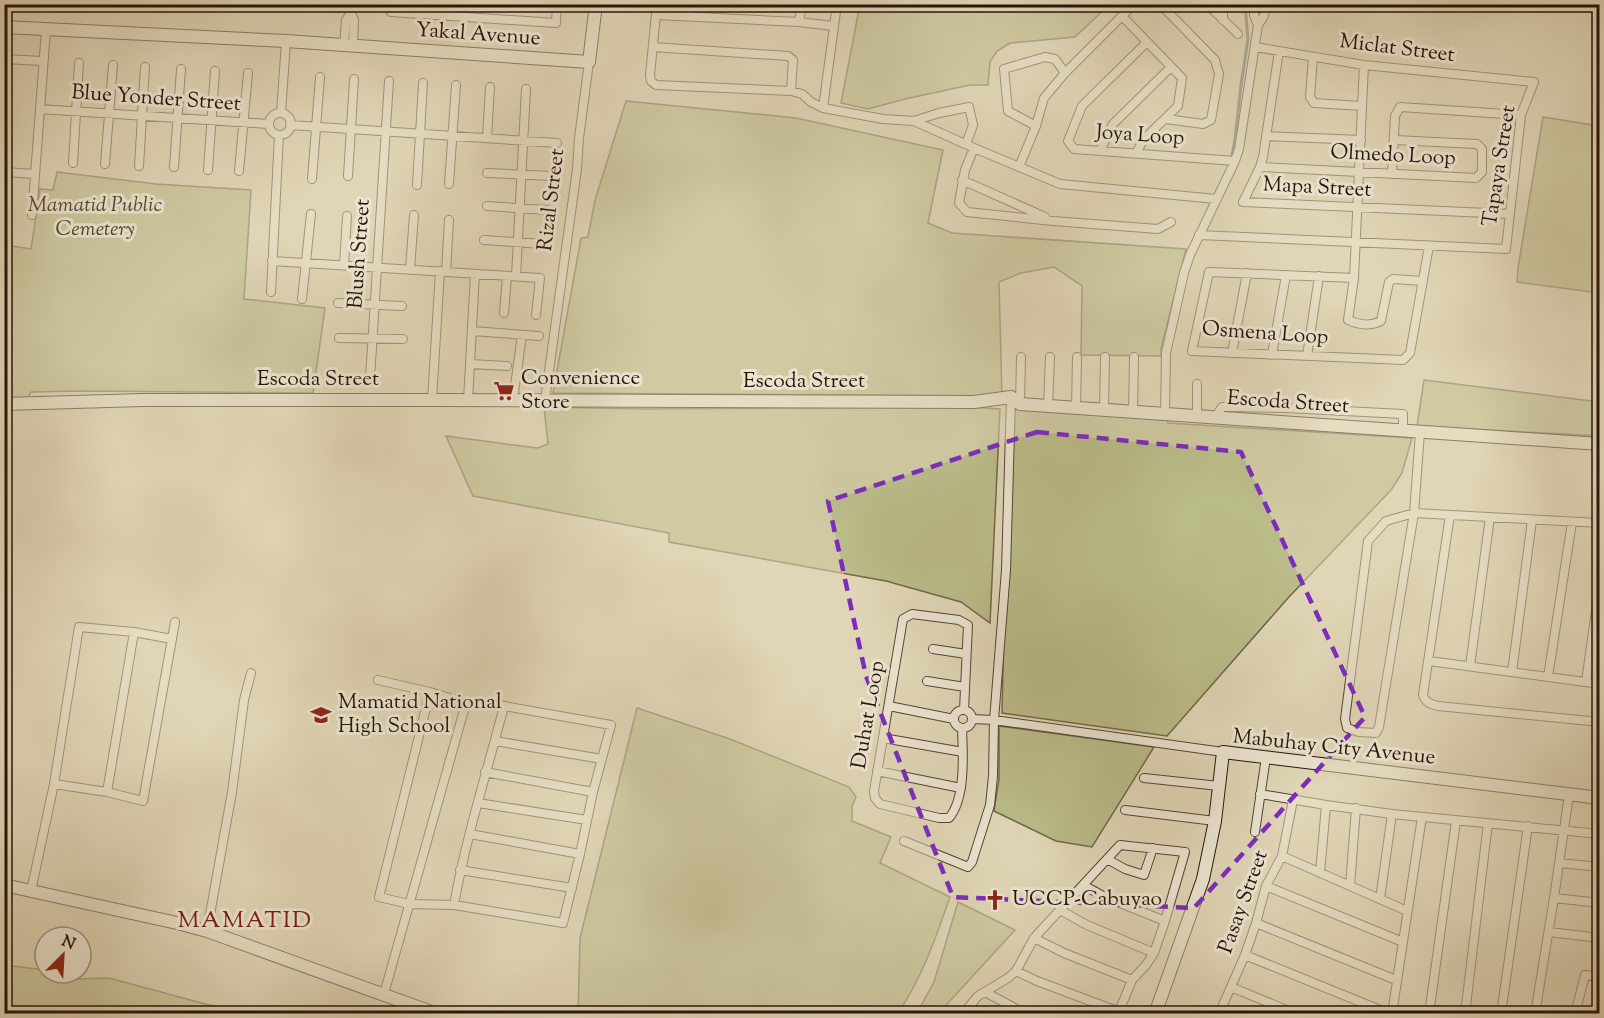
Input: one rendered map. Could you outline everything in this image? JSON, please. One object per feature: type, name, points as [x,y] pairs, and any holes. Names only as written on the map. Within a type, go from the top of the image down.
[{"type":"street","points":[[389,4],[392,12],[421,9],[556,23],[558,4]]},
{"type":"street","name":"Rizal Street","points":[[545,400],[577,169],[596,4]]},
{"type":"street","points":[[657,4],[650,75],[651,81],[656,85],[802,93],[811,102],[823,108],[914,121],[1060,184],[1216,199]]},
{"type":"street","points":[[689,16],[691,4]]},
{"type":"street","points":[[799,21],[802,4]]},
{"type":"street","points":[[823,108],[837,4]]},
{"type":"street","points":[[1019,168],[1036,126],[1044,98],[1065,73],[1134,4]]},
{"type":"street","points":[[1160,4],[1215,60],[1219,74],[1211,120],[1203,124],[1166,119]]},
{"type":"street","points":[[1207,4],[1238,34]]},
{"type":"street","points":[[1222,4],[1223,20]]},
{"type":"street","points":[[1255,4],[1254,15],[1258,25]]},
{"type":"street","points":[[1165,414],[1166,353],[1184,273],[1190,255],[1239,149],[1258,25],[1264,16],[1266,4]]},
{"type":"street","points":[[349,45],[346,20],[351,9]]},
{"type":"street","points":[[657,15],[799,21],[833,26]]},
{"type":"street","points":[[1122,16],[1182,78],[1178,106],[1144,139],[1136,153]]},
{"type":"street","name":"Yakal Avenue","points":[[4,27],[286,41],[589,62]]},
{"type":"street","points":[[32,215],[46,30]]},
{"type":"street","points":[[281,113],[286,41]]},
{"type":"street","name":"Joya Loop","points":[[1147,42],[1082,106],[1068,141],[1074,149],[1235,161]]},
{"type":"street","name":"Miclat Street","points":[[1255,46],[1364,65],[1534,82]]},
{"type":"street","points":[[653,47],[788,56],[793,60],[791,91]]},
{"type":"street","name":"Mapa Street","points":[[1279,51],[1260,167],[1243,202],[1510,214]]},
{"type":"street","points":[[1036,126],[1008,111],[1004,69],[1045,57],[1055,58],[1065,73]]},
{"type":"street","points":[[1313,57],[1310,97],[1314,103],[1362,106]]},
{"type":"street","points":[[5,105],[6,59],[43,61]]},
{"type":"street","points":[[73,163],[79,63]]},
{"type":"street","points":[[105,164],[112,65]]},
{"type":"street","points":[[1364,65],[1354,278],[1348,320],[1356,324],[1374,325],[1381,321],[1389,282],[1393,279],[1423,281]]},
{"type":"street","points":[[139,166],[146,67]]},
{"type":"street","points":[[1100,151],[1113,124],[1172,67]]},
{"type":"street","points":[[174,167],[182,69]]},
{"type":"street","points":[[208,170],[215,71]]},
{"type":"street","points":[[239,171],[248,73]]},
{"type":"street","points":[[312,179],[321,77]]},
{"type":"street","points":[[348,176],[354,79]]},
{"type":"street","name":"Blush Street","points":[[370,378],[389,81]]},
{"type":"street","name":"Tapaya Street","points":[[1199,235],[1506,249],[1521,115],[1534,82]]},
{"type":"street","points":[[417,185],[423,83]]},
{"type":"street","points":[[449,184],[456,85]]},
{"type":"street","points":[[487,138],[490,87]]},
{"type":"street","points":[[504,313],[518,242],[526,89]]},
{"type":"street","points":[[914,121],[939,112],[969,107],[973,125],[959,203],[967,212],[1158,229],[1171,222]]},
{"type":"street","points":[[1392,174],[1395,116],[1400,107],[1521,115]]},
{"type":"street","name":"Blue Yonder Street","points":[[40,109],[269,124]]},
{"type":"street","points":[[279,135],[271,130],[269,124],[273,116],[281,113]]},
{"type":"street","points":[[279,135],[287,132],[291,125],[289,119],[281,113]]},
{"type":"street","points":[[291,125],[557,143]]},
{"type":"street","points":[[271,292],[279,135]]},
{"type":"street","points":[[1266,136],[1360,140]]},
{"type":"street","name":"Olmedo Loop","points":[[1260,167],[1476,178],[1482,172],[1482,149],[1477,144],[1394,140]]},
{"type":"street","points":[[4,172],[35,174]]},
{"type":"street","points":[[487,173],[552,176]]},
{"type":"street","points":[[962,180],[1053,221]]},
{"type":"street","points":[[487,206],[547,210]]},
{"type":"street","points":[[302,299],[311,214]]},
{"type":"street","points":[[410,269],[414,215]]},
{"type":"street","points":[[344,265],[347,216]]},
{"type":"street","points":[[432,400],[449,220]]},
{"type":"street","points":[[484,240],[543,244]]},
{"type":"street","name":"Osmena Loop","points":[[1354,278],[1209,272],[1192,351],[1403,360],[1410,353],[1429,246]]},
{"type":"street","points":[[272,261],[540,278],[536,315]]},
{"type":"street","points":[[1232,353],[1247,273]]},
{"type":"street","points":[[468,400],[475,274]]},
{"type":"street","points":[[1272,355],[1286,275]]},
{"type":"street","points":[[1307,356],[1319,276]]},
{"type":"street","points":[[338,303],[402,306]]},
{"type":"street","points":[[472,331],[539,336]]},
{"type":"street","points":[[513,400],[522,335]]},
{"type":"street","points":[[339,338],[403,339]]},
{"type":"street","points":[[904,841],[968,867],[972,862],[990,805],[1016,400],[1021,357]]},
{"type":"street","points":[[1048,406],[1050,357]]},
{"type":"street","points":[[1076,408],[1077,357]]},
{"type":"street","points":[[1104,410],[1105,357]]},
{"type":"street","points":[[1133,412],[1134,357]]},
{"type":"street","points":[[470,364],[507,366]]},
{"type":"street","points":[[1197,384],[1197,417]]},
{"type":"street","name":"Escoda Street","points":[[4,404],[143,400],[974,402],[1016,400],[1048,406],[1599,444]]},
{"type":"street","points":[[1420,432],[1414,513],[1379,727],[1376,733],[1359,732],[1347,728],[1345,719],[1368,541],[1386,521],[1414,513],[1599,523]]},
{"type":"street","points":[[1450,515],[1423,695],[1425,700],[1437,706],[1599,722]]},
{"type":"street","points":[[1470,666],[1490,517]]},
{"type":"street","points":[[1512,672],[1532,520]]},
{"type":"street","points":[[1548,677],[1572,522]]},
{"type":"street","points":[[1586,682],[1599,582]]},
{"type":"street","name":"Duhat Loop","points":[[962,728],[961,788],[954,812],[948,818],[939,818],[880,804],[875,798],[874,791],[903,619],[912,614],[959,620],[968,625],[964,710]]},
{"type":"street","points":[[54,784],[107,792],[144,801],[175,622]]},
{"type":"street","points":[[31,891],[54,784],[79,627],[134,632],[172,639]]},
{"type":"street","points":[[107,792],[134,632]]},
{"type":"street","points":[[933,649],[966,654]]},
{"type":"street","points":[[1429,661],[1599,684]]},
{"type":"street","points":[[207,931],[244,700],[251,673]]},
{"type":"street","points":[[378,680],[429,692],[466,702],[504,706],[611,725],[592,792],[563,923],[454,905],[410,904],[379,897],[429,692]]},
{"type":"street","points":[[927,681],[965,687]]},
{"type":"street","points":[[384,994],[466,702]]},
{"type":"street","points":[[454,905],[460,870],[504,706]]},
{"type":"street","points":[[889,706],[954,718]]},
{"type":"street","points":[[964,710],[970,713],[972,719],[969,726],[962,728],[956,725],[954,718],[957,712],[964,710]]},
{"type":"street","points":[[972,719],[994,720],[1223,752]]},
{"type":"street","points":[[883,738],[963,752]]},
{"type":"street","points":[[495,741],[602,759]]},
{"type":"street","name":"Mabuhay City Avenue","points":[[1155,1014],[1203,879],[1215,821],[1223,752],[1599,798]]},
{"type":"street","points":[[1255,832],[1266,757]]},
{"type":"street","points":[[877,771],[961,788]]},
{"type":"street","points":[[485,772],[592,792]]},
{"type":"street","points":[[1144,778],[1220,786]]},
{"type":"street","points":[[1260,794],[1392,814],[1599,834]]},
{"type":"street","points":[[1535,1014],[1569,795]]},
{"type":"street","name":"Pasay Street","points":[[1219,1014],[1245,955],[1266,886],[1282,856],[1293,800]]},
{"type":"street","points":[[478,803],[587,820]]},
{"type":"street","points":[[1320,873],[1326,805]]},
{"type":"street","points":[[1350,886],[1356,808]]},
{"type":"street","points":[[1125,810],[1215,821]]},
{"type":"street","points":[[1380,899],[1392,814]]},
{"type":"street","points":[[1245,955],[1391,1014],[1422,817]]},
{"type":"street","points":[[1429,1014],[1456,821]]},
{"type":"street","points":[[1465,1014],[1488,823]]},
{"type":"street","points":[[1501,1014],[1528,826]]},
{"type":"street","points":[[470,834],[580,854]]},
{"type":"street","points":[[963,1014],[978,996],[1016,971],[1034,938],[1120,845],[1185,852],[1154,953],[1132,980],[1120,1013],[1016,971]]},
{"type":"street","points":[[1107,859],[1125,869],[1144,875],[1153,848]]},
{"type":"street","points":[[1282,856],[1407,911]]},
{"type":"street","points":[[1559,863],[1599,867]]},
{"type":"street","points":[[460,870],[572,888]]},
{"type":"street","points":[[4,885],[207,931],[437,1014]]},
{"type":"street","points":[[1083,885],[1165,921]]},
{"type":"street","points":[[1266,886],[1403,942]]},
{"type":"street","points":[[1554,898],[1599,903]]},
{"type":"street","points":[[1059,910],[1087,925],[1154,953]]},
{"type":"street","points":[[1256,923],[1396,980]]},
{"type":"street","points":[[1549,932],[1599,938]]},
{"type":"street","points":[[1034,938],[1064,954],[1132,980]]},
{"type":"street","points":[[1575,1014],[1585,975],[1599,977]]},
{"type":"street","points":[[1231,987],[1296,1014]]},
{"type":"street","points":[[986,992],[1026,1014]]},
{"type":"highlighted area","points":[[1037,432],[1241,452],[1365,717],[1194,908],[953,897],[866,676],[828,501]]},
{"type":"green space","points":[[860,4],[1109,5],[1075,37],[1010,43],[997,51],[990,62],[988,85],[970,85],[868,109],[841,103]]},
{"type":"green space","points":[[626,101],[796,118],[943,150],[928,223],[952,233],[1186,249],[1161,356],[1081,355],[1082,286],[1054,267],[1021,273],[999,282],[1002,396],[553,393],[581,238],[588,237],[595,200]]},
{"type":"green space","points":[[1543,117],[1599,126],[1599,293],[1517,282]]},
{"type":"green space","name":"Mamatid Public Cemetery","points":[[57,172],[156,184],[251,190],[244,299],[325,308],[313,393],[31,392],[27,400],[5,400],[4,225],[7,225],[5,245],[31,249],[40,189],[53,190]]},
{"type":"green space","points":[[1424,380],[1599,402],[1599,436],[1417,426]]},
{"type":"green space","points":[[544,407],[643,409],[971,407],[1000,409],[990,623],[961,602],[886,581],[669,542],[669,533],[473,496],[446,436],[537,448],[548,444]]},
{"type":"green space","points":[[1009,408],[1168,420],[1168,423],[1412,438],[1402,473],[1391,490],[1288,598],[1167,736],[1002,713]]},
{"type":"green space","points":[[637,708],[730,739],[849,787],[856,797],[852,806],[852,821],[891,837],[880,863],[950,897],[921,971],[898,1013],[578,1013],[580,938]]},
{"type":"green space","points":[[999,726],[1154,747],[1092,847],[1056,841],[994,811],[999,779]]},
{"type":"green space","points":[[958,902],[1015,930],[939,1013],[917,1013],[934,982]]},
{"type":"green space","points":[[4,965],[33,969],[33,985],[93,985],[93,978],[109,978],[209,1005],[260,1013],[5,1013]]},
{"type":"waterway","points":[[1232,155],[1248,39],[1245,4]]},
{"type":"place","name":"Convenience Store","points":[[504,391]]},
{"type":"place","name":"Mamatid National High School","points":[[321,715]]},
{"type":"place","name":"UCCP-Cabuyao","points":[[995,900]]},
{"type":"district","name":"MAMATID","points":[[245,921]]}]
